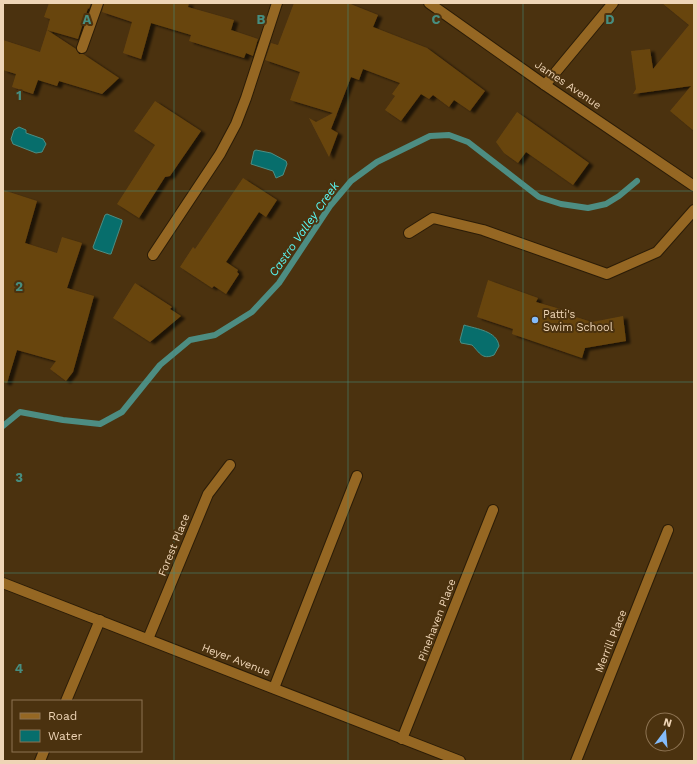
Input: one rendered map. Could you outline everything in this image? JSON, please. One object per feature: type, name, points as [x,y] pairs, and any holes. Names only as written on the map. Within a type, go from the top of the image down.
[{"type":"street","points":[[82,48],[98,3]]},
{"type":"street","points":[[153,255],[220,154],[236,124],[277,3]]},
{"type":"street","name":"James Avenue","points":[[429,3],[545,85],[694,186]]},
{"type":"street","points":[[545,85],[614,3]]},
{"type":"street","points":[[409,233],[433,218],[483,230],[607,274],[657,252],[694,210]]},
{"type":"street","name":"Forest Place","points":[[148,639],[208,494],[230,465]]},
{"type":"street","points":[[274,688],[357,476]]},
{"type":"street","name":"Pinehaven Place","points":[[402,739],[493,510]]},
{"type":"street","name":"Merrill Place","points":[[576,761],[668,530]]},
{"type":"street","name":"Heyer Avenue","points":[[3,583],[460,761]]},
{"type":"street","points":[[66,700],[100,620]]},
{"type":"water","points":[[19,127],[26,130],[26,133],[43,139],[46,144],[42,152],[36,153],[13,144],[11,139],[14,130]]},
{"type":"water","points":[[256,150],[271,153],[286,161],[287,164],[283,175],[276,178],[273,171],[251,164],[254,151]]},
{"type":"water","points":[[107,214],[122,220],[111,254],[94,249],[93,247],[105,215]]},
{"type":"water","points":[[464,325],[486,331],[495,337],[499,346],[494,355],[487,357],[484,356],[472,345],[461,343],[460,340]]},
{"type":"building","points":[[49,3],[91,3],[78,39],[47,30],[50,19],[44,17]]},
{"type":"building","points":[[104,3],[189,3],[188,7],[234,20],[231,30],[258,39],[253,56],[246,53],[244,58],[189,41],[191,35],[151,23],[141,59],[123,53],[132,22],[102,12]]},
{"type":"building","points":[[294,3],[348,3],[378,15],[373,27],[427,48],[485,91],[470,111],[454,100],[449,107],[433,95],[429,99],[421,94],[401,121],[385,110],[395,96],[392,94],[400,83],[363,69],[359,80],[351,77],[331,129],[338,133],[329,157],[309,118],[316,122],[333,113],[290,100],[300,72],[265,60],[271,43],[278,45]]},
{"type":"building","points":[[662,3],[694,3],[694,131],[670,111],[691,86],[633,94],[636,89],[631,51],[650,49],[653,69],[689,25]]},
{"type":"building","points":[[47,30],[76,49],[79,54],[83,54],[119,78],[102,94],[59,81],[57,86],[38,80],[33,94],[12,87],[16,74],[3,70],[3,40],[40,52]]},
{"type":"building","points":[[155,101],[201,131],[170,176],[165,177],[139,218],[117,204],[155,145],[134,131]]},
{"type":"building","points":[[517,112],[589,163],[573,185],[526,152],[518,163],[504,153],[496,142]]},
{"type":"building","points":[[243,178],[277,200],[266,217],[259,212],[226,262],[238,270],[237,272],[239,274],[226,294],[214,286],[212,288],[180,267],[193,247],[195,249]]},
{"type":"building","points":[[3,190],[37,201],[25,243],[57,253],[62,237],[82,243],[67,288],[94,296],[73,372],[66,381],[50,369],[56,361],[17,350],[7,383],[3,382]]},
{"type":"building","name":"Patti's Swim School","points":[[488,280],[538,298],[536,302],[564,310],[563,313],[592,322],[623,316],[626,341],[585,348],[582,358],[512,334],[513,329],[477,317]]},
{"type":"building","points":[[135,283],[172,307],[170,309],[181,316],[150,342],[113,318]]},
{"type":"waterway","name":"Castro Valley Creek","points":[[3,426],[20,412],[63,420],[100,424],[122,412],[160,365],[190,340],[215,335],[252,312],[279,283],[330,206],[351,181],[377,162],[430,136],[449,135],[468,142],[539,197],[561,204],[588,208],[606,204],[619,196],[637,181]]},
{"type":"place","name":"Patti's Swim School","points":[[535,320]]}]
